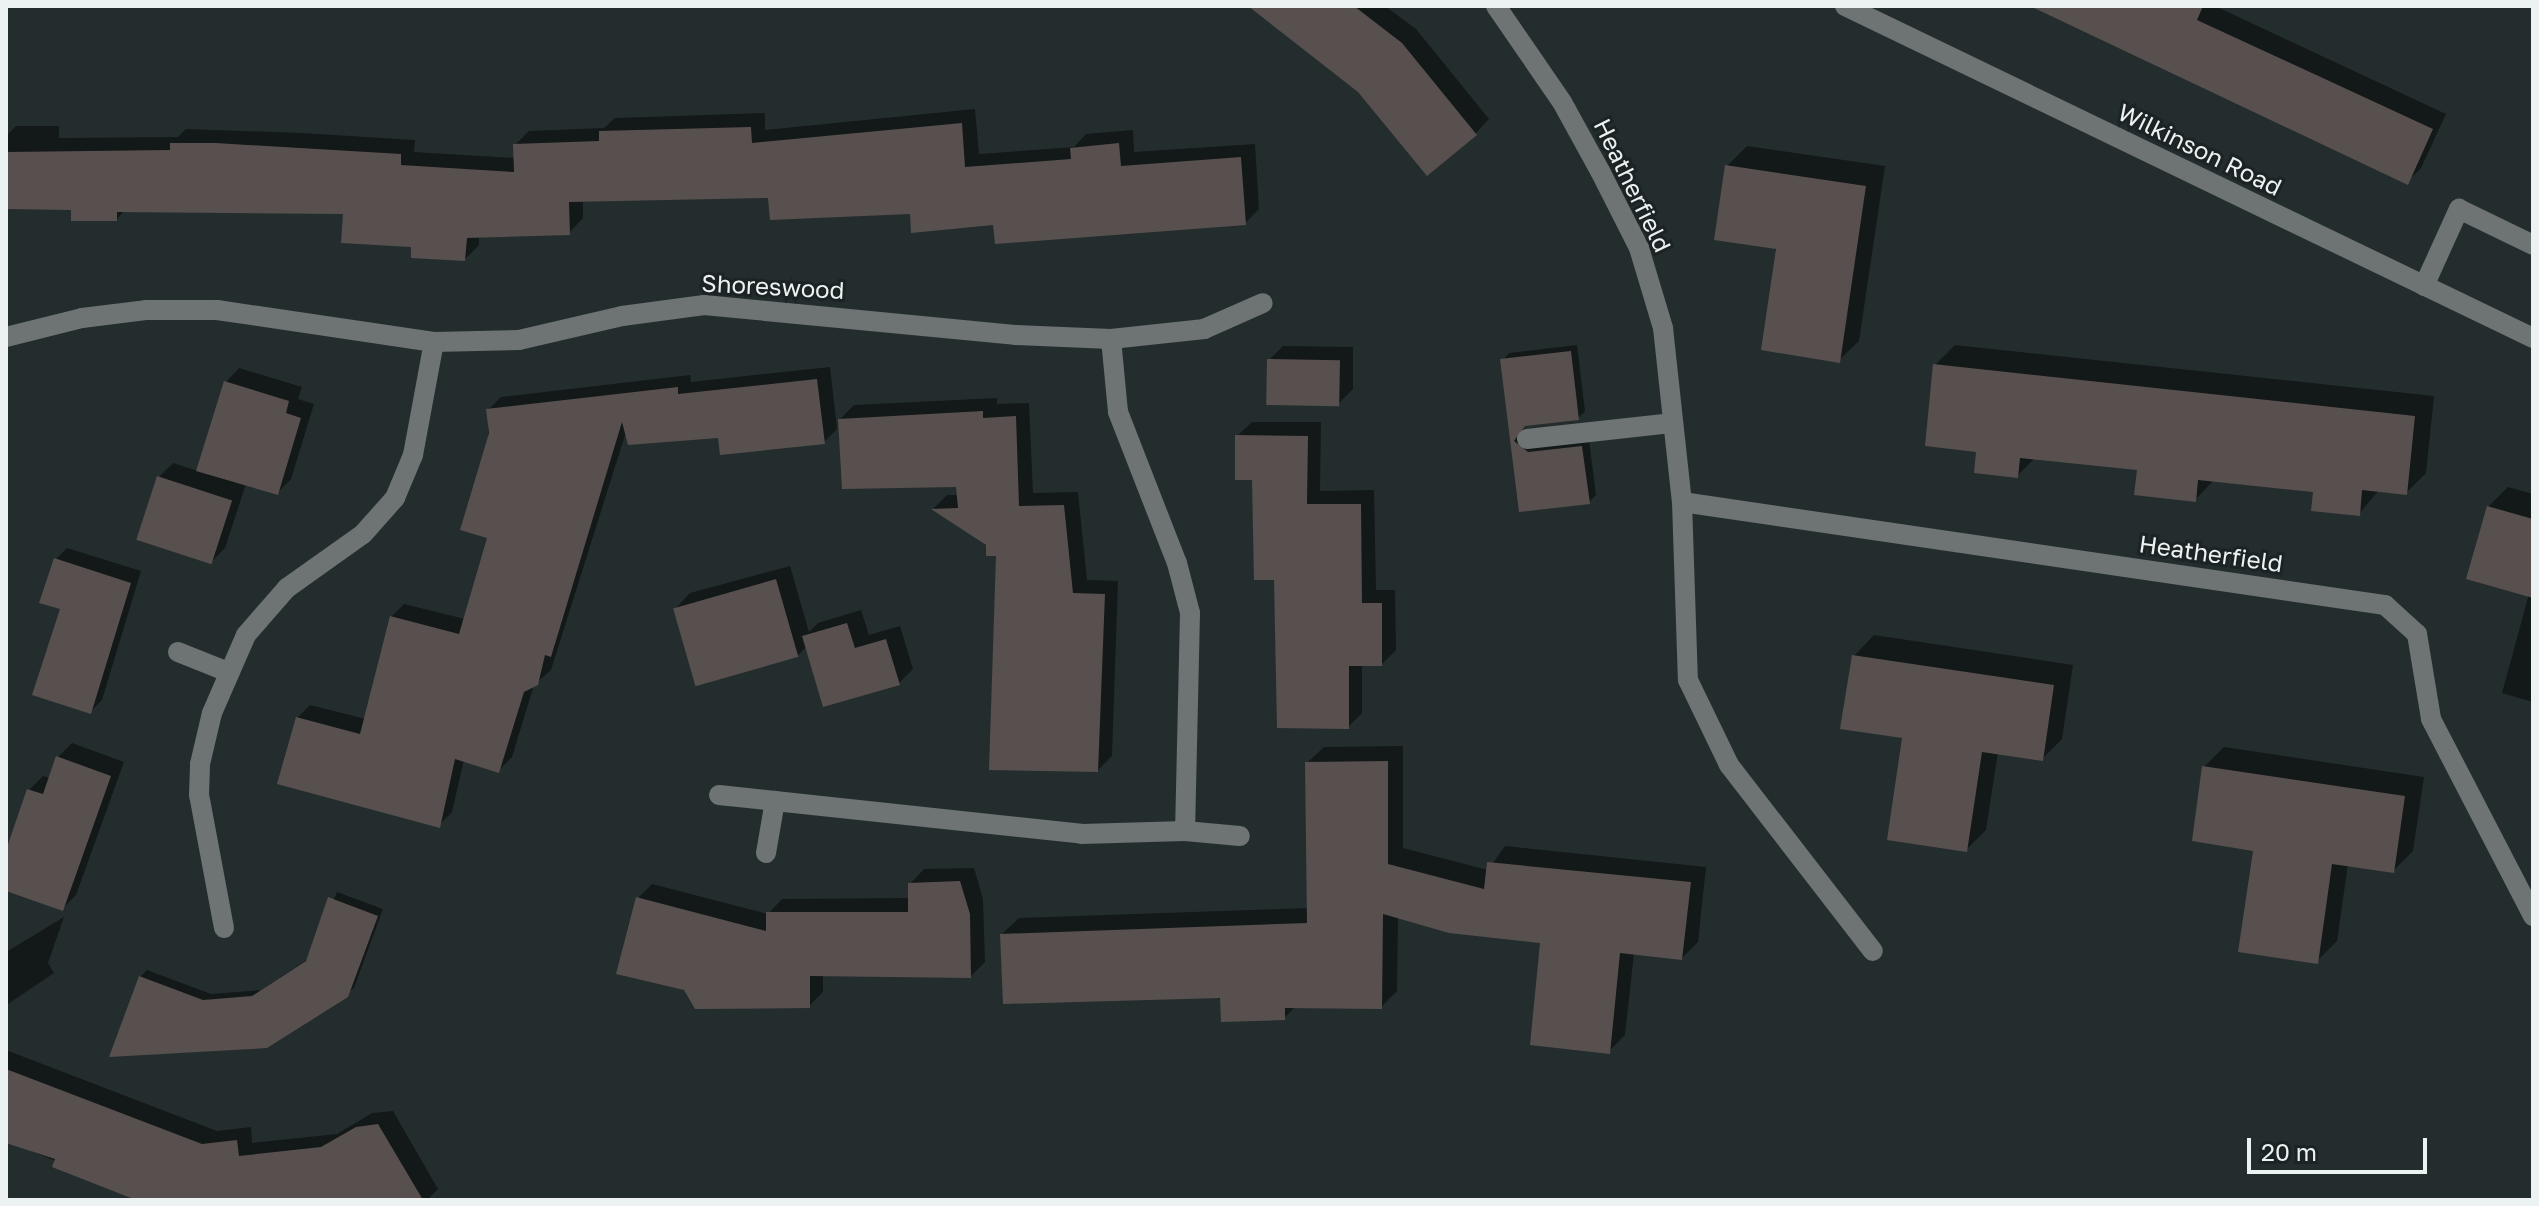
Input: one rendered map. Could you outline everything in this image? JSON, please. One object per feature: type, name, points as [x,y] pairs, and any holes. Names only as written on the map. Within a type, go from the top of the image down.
[{"type":"street","name":"Heatherfield","points":[[1496,6],[1562,102],[1639,248],[1663,328],[1682,502],[1688,680],[1708,729],[1729,765],[1873,951]]},
{"type":"street","name":"Wilkinson Road","points":[[1845,6],[2533,338]]},
{"type":"street","points":[[2424,286],[2459,209],[2533,245]]},
{"type":"street","name":"Shoreswood","points":[[6,337],[82,318],[146,310],[217,310],[434,342],[519,340],[622,316],[704,305],[1015,335],[1111,339],[1204,329],[1263,303]]},
{"type":"street","points":[[1111,339],[1118,412],[1177,563],[1190,613],[1185,831]]},
{"type":"street","points":[[224,928],[199,795],[200,764],[228,672],[246,635],[287,588],[363,534],[395,498],[413,455],[434,342]]},
{"type":"street","points":[[1527,439],[1673,423]]},
{"type":"street","name":"Heatherfield","points":[[1682,502],[2385,605],[2417,634],[2431,719],[2533,916]]},
{"type":"street","points":[[178,652],[228,672]]},
{"type":"street","points":[[719,795],[1081,834],[1185,831],[1240,836]]},
{"type":"street","points":[[766,853],[775,801]]},
{"type":"building","points":[[1248,6],[1354,6],[1402,43],[1477,135],[1427,176],[1358,92]]},
{"type":"building","points":[[2030,6],[2203,6],[2197,20],[2433,129],[2408,185]]},
{"type":"building","points":[[962,123],[965,167],[1071,159],[1070,148],[1119,143],[1121,166],[1241,157],[1246,225],[995,244],[993,225],[911,233],[910,214],[770,220],[768,198],[569,202],[570,235],[467,238],[465,261],[411,258],[411,247],[341,243],[343,214],[117,212],[117,221],[71,221],[71,210],[6,209],[6,152],[170,150],[170,143],[216,143],[401,154],[401,165],[514,172],[513,144],[599,141],[599,131],[751,127],[752,143]]},
{"type":"building","points":[[1725,165],[1866,186],[1840,363],[1761,350],[1776,249],[1714,240]]},
{"type":"building","points":[[1571,351],[1579,420],[1525,426],[1514,441],[1528,452],[1582,446],[1590,504],[1519,512],[1500,359]]},
{"type":"building","points":[[1267,359],[1340,360],[1339,406],[1266,405]]},
{"type":"building","points":[[1933,364],[2415,416],[2407,495],[2362,490],[2360,516],[2311,511],[2313,492],[2198,480],[2196,502],[2134,495],[2137,470],[2020,458],[2018,478],[1974,473],[1976,452],[1925,446]]},
{"type":"building","points":[[817,379],[825,444],[720,455],[718,438],[628,445],[622,422],[551,657],[545,655],[538,685],[524,692],[499,773],[455,759],[440,828],[277,784],[296,717],[360,734],[390,616],[459,634],[487,538],[460,530],[489,433],[486,409],[678,387],[678,394]]},
{"type":"building","points":[[224,381],[289,401],[286,413],[301,418],[278,495],[196,471]]},
{"type":"building","points":[[983,411],[983,418],[1016,416],[1019,506],[1064,505],[1073,593],[1105,594],[1098,772],[989,770],[996,556],[986,556],[986,545],[931,509],[958,508],[956,487],[842,489],[838,419]]},
{"type":"building","points":[[1235,435],[1308,436],[1307,504],[1361,504],[1362,603],[1382,603],[1382,666],[1349,666],[1349,729],[1277,728],[1274,580],[1254,580],[1252,480],[1235,480]]},
{"type":"building","points":[[157,476],[232,500],[211,564],[136,540]]},
{"type":"building","points":[[2487,506],[2533,519],[2533,598],[2466,579]]},
{"type":"building","points":[[54,558],[131,583],[91,714],[32,695],[60,609],[39,603]]},
{"type":"building","points":[[776,579],[798,657],[695,686],[673,608]]},
{"type":"building","points":[[847,623],[855,648],[886,639],[900,685],[823,707],[802,636]]},
{"type":"building","points":[[1852,655],[2054,685],[2043,761],[1982,752],[1967,852],[1887,840],[1902,738],[1840,729]]},
{"type":"building","points":[[56,756],[111,776],[63,911],[6,891],[6,850],[27,789],[43,794]]},
{"type":"building","points":[[1388,761],[1388,864],[1484,889],[1487,862],[1691,882],[1682,960],[1620,953],[1610,1054],[1530,1045],[1540,943],[1449,933],[1383,914],[1382,1009],[1285,1008],[1285,1020],[1221,1022],[1220,998],[1003,1004],[1000,934],[1307,923],[1305,762]]},
{"type":"building","points":[[2202,766],[2405,796],[2394,873],[2332,864],[2318,964],[2238,952],[2253,851],[2192,841]]},
{"type":"building","points":[[960,881],[970,914],[971,978],[810,976],[810,1008],[695,1009],[684,990],[616,974],[636,897],[766,931],[766,912],[908,912],[908,883]]},
{"type":"building","points":[[328,897],[378,916],[348,997],[267,1048],[109,1057],[139,976],[203,1000],[252,996],[306,961]]},
{"type":"building","points":[[6,1069],[202,1144],[237,1140],[239,1156],[321,1147],[356,1127],[378,1124],[423,1200],[136,1200],[52,1167],[55,1159],[6,1143]]}]
